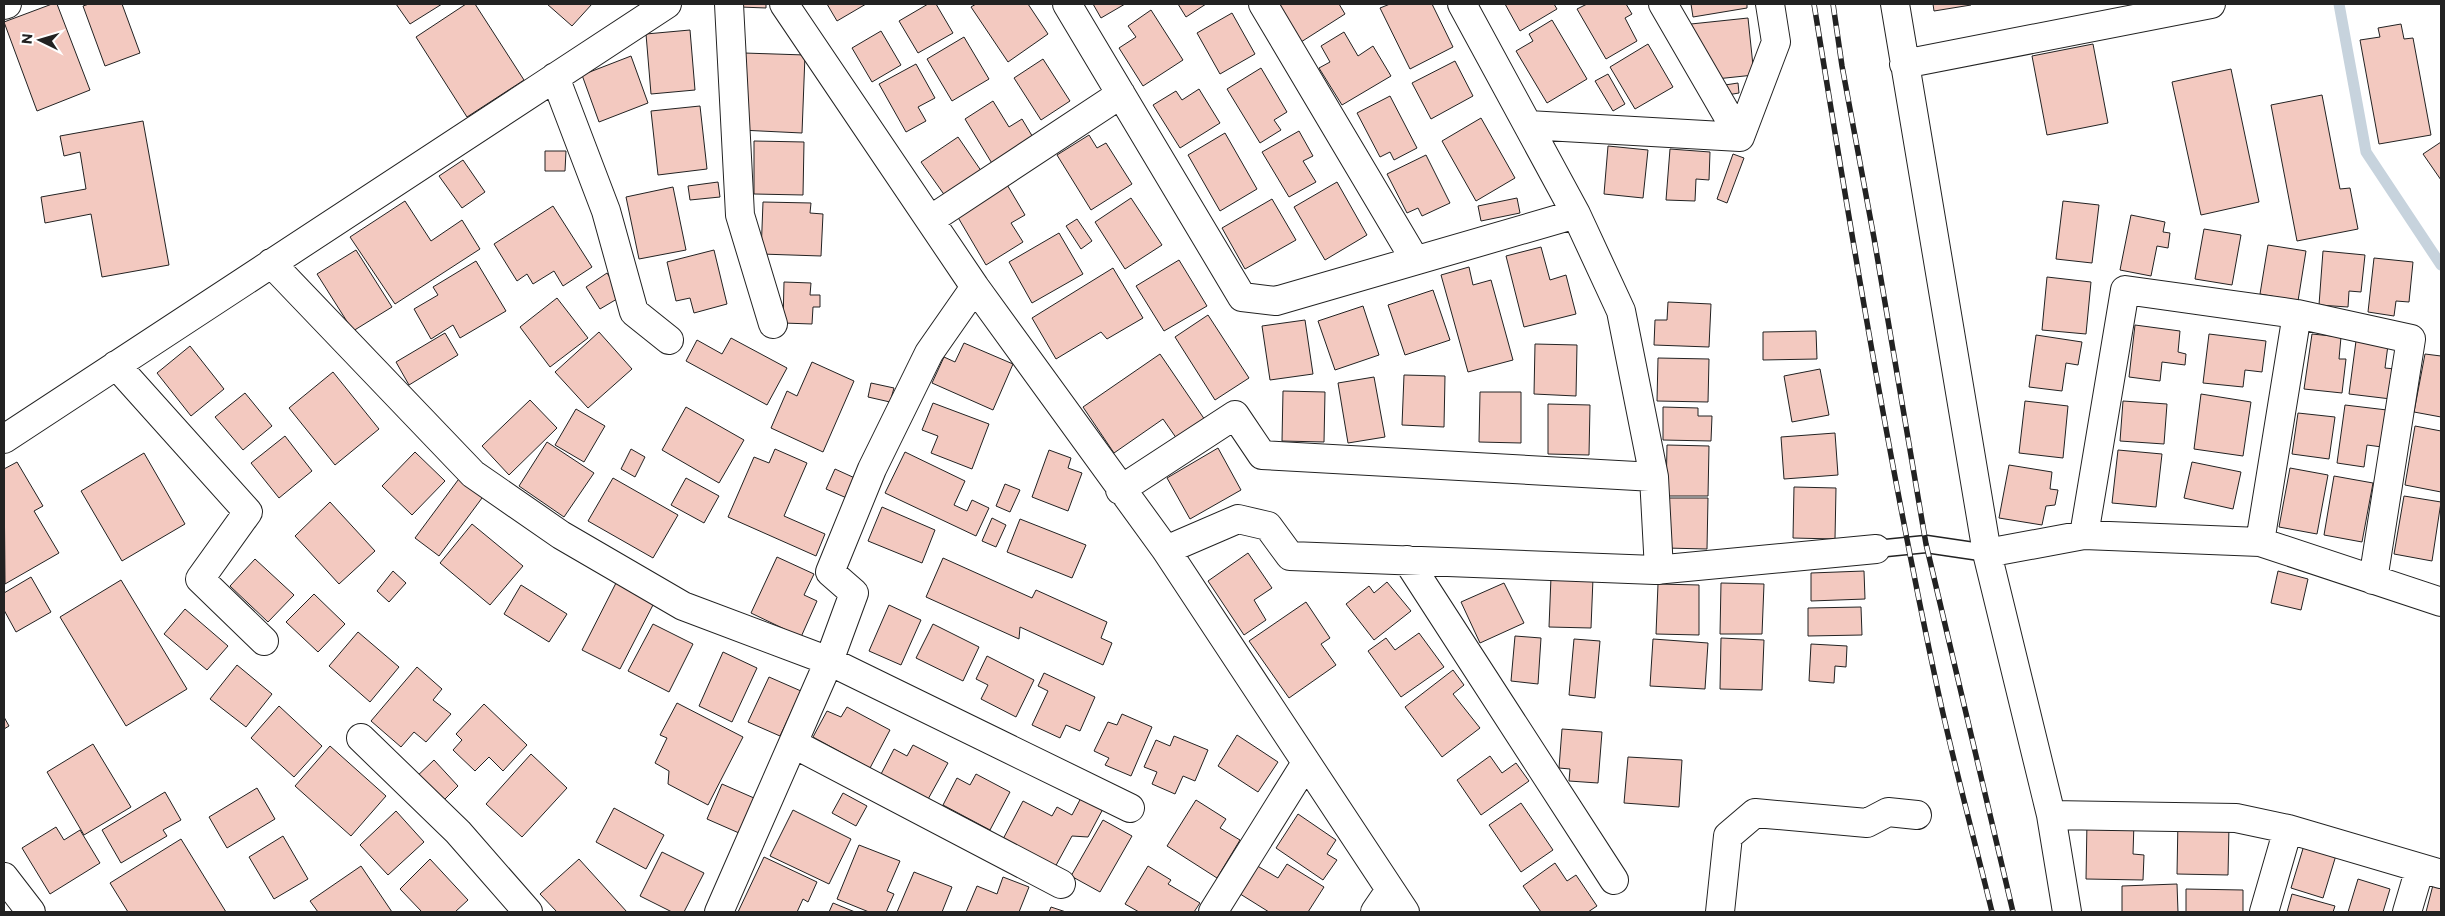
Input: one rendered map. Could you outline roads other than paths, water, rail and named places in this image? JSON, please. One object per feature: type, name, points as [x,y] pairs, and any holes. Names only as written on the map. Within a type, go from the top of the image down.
[{"type":"street","points":[[4,439],[668,4]]},
{"type":"street","points":[[729,4],[740,215],[773,324]]},
{"type":"street","points":[[784,4],[975,287],[1120,490],[1166,550],[1405,912]]},
{"type":"street","points":[[1067,4],[1242,297],[1276,301],[1576,214]]},
{"type":"street","points":[[1263,4],[1416,260]]},
{"type":"street","points":[[1462,4],[1576,214],[1621,311],[1654,477],[1659,570]]},
{"type":"street","points":[[1663,4],[1740,137]]},
{"type":"street","points":[[1740,137],[1776,42],[1770,4]]},
{"type":"street","points":[[1894,4],[1987,553],[2051,815],[2067,912]]},
{"type":"street","points":[[1904,64],[2111,14],[2211,4]]},
{"type":"street","points":[[556,77],[606,212],[634,312],[669,340]]},
{"type":"street","points":[[930,220],[1121,94]]},
{"type":"street","points":[[1528,125],[1740,137]]},
{"type":"street","points":[[271,263],[473,474],[561,535],[682,606],[829,661],[1130,808]]},
{"type":"street","points":[[719,912],[794,744],[829,661],[854,593],[830,572],[872,469],[929,353],[975,287]]},
{"type":"street","points":[[2084,535],[2125,290],[2297,314],[2411,339],[2373,580]]},
{"type":"street","points":[[2260,542],[2297,314]]},
{"type":"street","points":[[116,365],[248,512],[200,578],[264,641]]},
{"type":"street","points":[[1120,490],[1235,415],[1262,455],[1654,477]]},
{"type":"street","points":[[1166,550],[1238,519],[1268,526],[1290,556],[1659,570],[1876,549]]},
{"type":"street","points":[[1987,553],[2084,535],[2260,542],[2441,602]]},
{"type":"street","points":[[1407,560],[1614,880]]},
{"type":"street","points":[[361,738],[458,832],[528,912]]},
{"type":"street","points":[[794,744],[1061,884]]},
{"type":"street","points":[[1213,912],[1306,762]]},
{"type":"street","points":[[1720,912],[1728,836],[1755,813],[1867,823],[1888,812],[1917,815]]},
{"type":"street","points":[[2051,815],[2236,818],[2288,829],[2431,871],[2407,912]]},
{"type":"street","points":[[2264,912],[2288,829]]},
{"type":"street","points":[[4,877],[31,912]]},
{"type":"street","points":[[1375,912],[1390,890]]},
{"type":"lane","points":[[1876,549],[1926,544],[1987,553]]},
{"type":"waterway","points":[[2339,4],[2366,152],[2441,265]]},
{"type":"railway","points":[[1814,4],[1903,520],[1944,719],[1992,912]]},
{"type":"railway","points":[[1833,4],[1842,66],[1874,238],[1926,544],[2013,912]]}]
